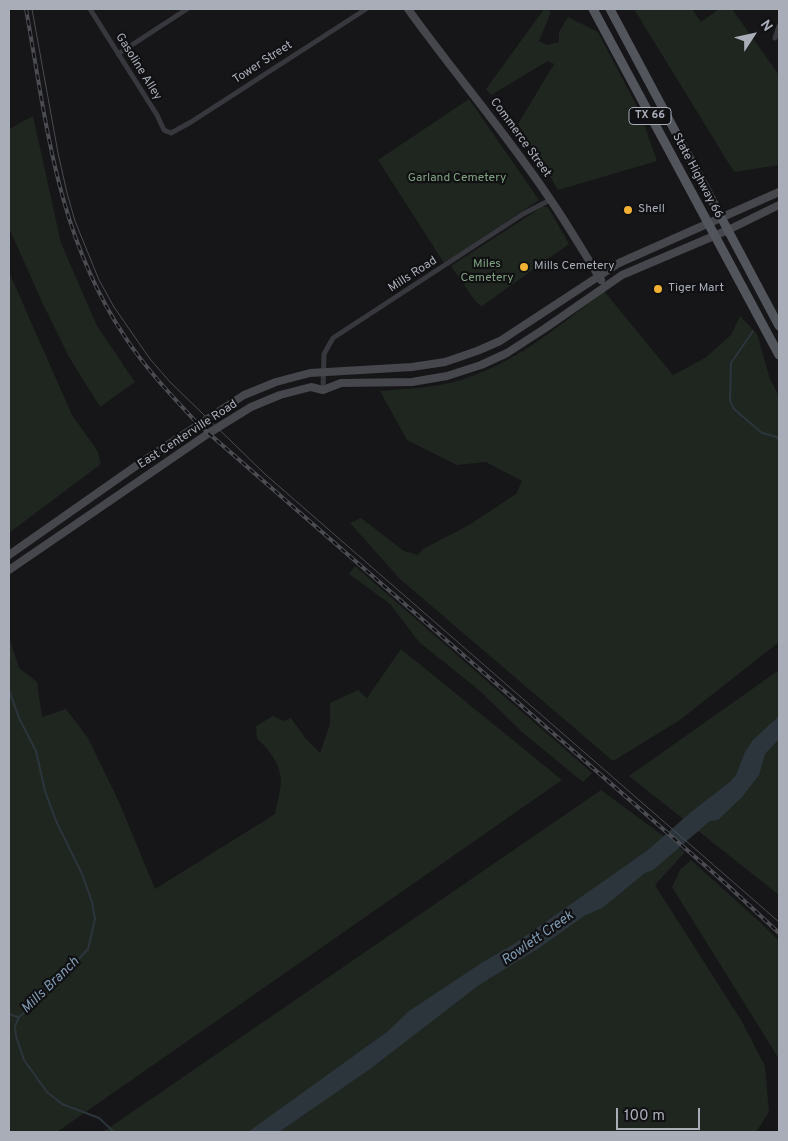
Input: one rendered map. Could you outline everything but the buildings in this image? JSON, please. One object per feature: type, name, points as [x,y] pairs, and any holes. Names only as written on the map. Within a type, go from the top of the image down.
[{"type":"main road","name":"Commerce Street","points":[[408,9],[445,60],[477,99],[550,200],[605,286]]},
{"type":"main road","name":"State Highway 66","points":[[593,9],[779,355]]},
{"type":"main road","name":"State Highway 66","points":[[610,9],[779,326]]},
{"type":"main road","name":"East Centerville Road","points":[[12,553],[143,461],[229,404],[258,389],[310,373],[412,367],[445,362],[477,351],[500,341],[620,263],[779,192]]},
{"type":"main road","name":"East Centerville Road","points":[[9,570],[220,426],[251,407],[267,400],[311,387],[323,390],[341,383],[412,382],[447,376],[481,365],[507,353],[605,286],[634,269],[728,230],[779,205]]},
{"type":"main road","points":[[258,389],[267,400]]},
{"type":"main road","points":[[143,461],[151,473]]},
{"type":"main road","points":[[53,524],[61,535]]},
{"type":"street","name":"Gasoline Alley","points":[[90,9],[164,130],[171,133]]},
{"type":"street","points":[[118,54],[187,9]]},
{"type":"street","name":"Tower Street","points":[[171,133],[366,9]]},
{"type":"street","points":[[775,38],[779,26]]},
{"type":"street","name":"Mills Road","points":[[323,390],[324,354],[333,338],[523,214],[550,200]]},
{"type":"green space","points":[[544,9],[548,9],[551,12],[539,41],[547,45],[559,42],[559,32],[568,17],[598,32],[639,110],[657,161],[558,190],[518,124],[554,64],[548,61],[491,95],[486,89]]},
{"type":"green space","points":[[634,9],[692,9],[701,22],[719,9],[732,9],[779,75],[779,165],[734,172]]},
{"type":"green space","name":"Garland Cemetery","points":[[469,99],[539,200],[444,263],[378,160]]},
{"type":"green space","points":[[33,116],[61,243],[97,326],[135,382],[100,407],[69,357],[9,228],[9,129]]},
{"type":"green space","name":"Miles Cemetery","points":[[542,207],[548,207],[569,244],[482,306],[476,302],[451,266]]},
{"type":"green space","points":[[9,272],[72,415],[97,450],[101,464],[9,533]]},
{"type":"green space","points":[[604,291],[673,375],[705,358],[731,335],[740,316],[757,334],[770,379],[779,396],[779,642],[680,720],[613,761],[400,579],[350,523],[361,518],[404,551],[418,555],[423,549],[469,525],[516,494],[522,481],[486,462],[457,465],[407,440],[380,391],[444,384],[495,367],[551,332]]},
{"type":"green space","points":[[355,566],[592,773],[583,782],[522,732],[480,691],[419,642],[390,604],[349,574]]},
{"type":"green space","points":[[9,637],[19,668],[37,682],[42,717],[66,709],[88,738],[119,802],[155,889],[275,814],[280,788],[280,773],[273,757],[257,739],[256,726],[273,716],[284,721],[291,718],[306,739],[320,753],[330,724],[330,703],[358,690],[367,698],[401,649],[562,780],[57,1132],[9,1132]]},
{"type":"green space","points":[[779,670],[779,895],[629,776]]},
{"type":"green space","points":[[601,790],[685,852],[655,885],[741,1020],[765,1066],[769,1112],[756,1132],[103,1132]]},
{"type":"green space","points":[[691,860],[779,941],[779,1059],[672,887],[680,870]]},
{"type":"water","name":"Rowlett Creek","points":[[779,716],[779,739],[765,754],[759,775],[742,797],[718,820],[710,821],[653,870],[645,873],[602,908],[584,916],[539,948],[479,985],[370,1069],[279,1132],[248,1132],[387,1032],[409,1011],[483,962],[514,944],[648,850],[691,812],[730,782],[736,775],[745,752],[753,740]]},
{"type":"waterway","points":[[753,331],[731,363],[730,401],[734,409],[762,433],[777,437],[779,441]]},
{"type":"waterway","name":"Mills Branch","points":[[9,690],[19,718],[36,751],[45,791],[56,821],[82,874],[92,902],[95,919],[88,949],[44,996],[19,1017],[15,1026],[16,1036],[24,1060],[47,1092],[62,1104],[99,1118],[114,1132]]},
{"type":"waterway","points":[[9,1014],[18,1017]]},
{"type":"tram line","points":[[32,9],[58,153],[75,221],[99,280],[114,307],[150,359],[170,382],[266,475],[779,922]]},
{"type":"railway","points":[[26,9],[49,137],[69,219],[84,259],[102,298],[125,337],[150,371],[198,424],[725,883],[779,933]]},
{"type":"place","name":"Shell","points":[[628,210]]},
{"type":"place","name":"Mills Cemetery","points":[[524,267]]},
{"type":"place","name":"Tiger Mart","points":[[658,289]]}]
